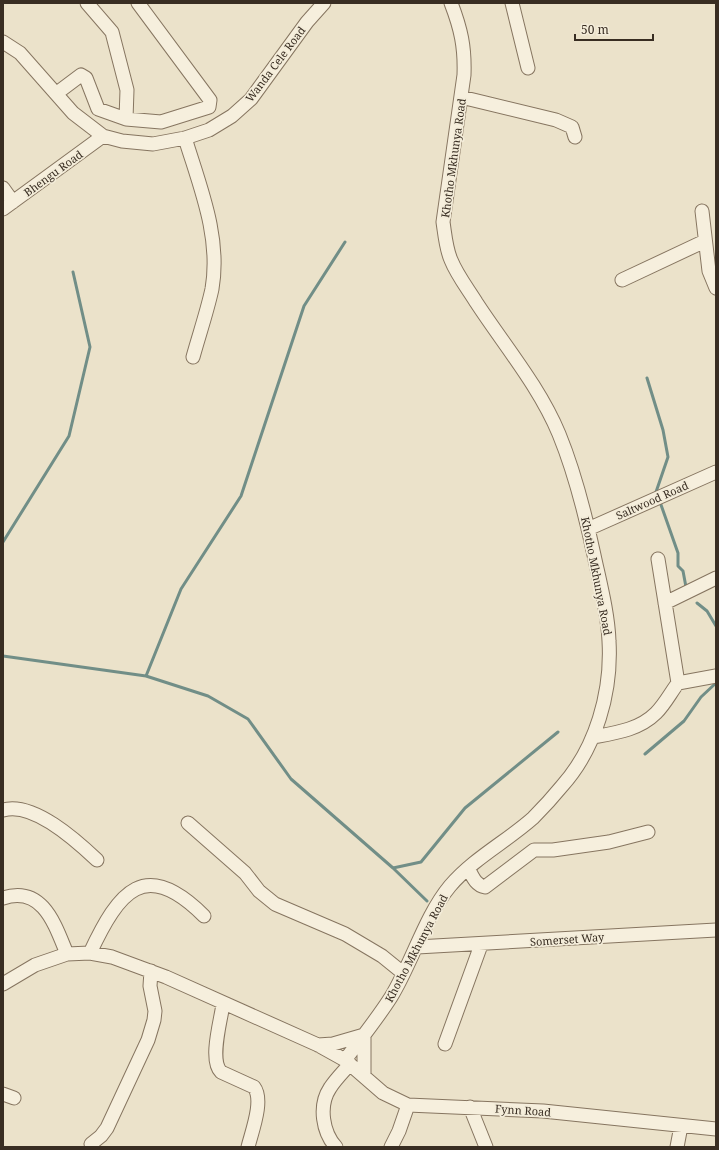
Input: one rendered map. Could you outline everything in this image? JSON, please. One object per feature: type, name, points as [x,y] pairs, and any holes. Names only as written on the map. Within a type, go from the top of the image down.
[{"type":"street","points":[[87,3],[112,32],[127,90],[126,119]]},
{"type":"street","points":[[57,93],[81,75],[86,78],[98,109],[126,119],[161,122],[209,107],[210,100],[138,3]]},
{"type":"street","name":"Wanda Cele Road","points":[[3,42],[20,53],[57,93],[73,113],[103,136],[122,141],[152,144],[185,138],[215,127],[232,116],[251,99],[307,22],[324,3]]},
{"type":"street","name":"Khotho Mkhunya Road","points":[[336,1147],[326,1132],[323,1114],[329,1089],[348,1062],[364,1035],[392,997],[432,914],[449,888],[482,855],[532,819],[564,784],[584,755],[593,737],[604,702],[607,680],[610,641],[588,529],[574,475],[551,418],[535,389],[498,335],[451,260],[443,222],[461,98],[465,52],[461,29],[451,3]]},
{"type":"street","points":[[512,3],[528,68]]},
{"type":"street","points":[[3,36],[20,53]]},
{"type":"street","points":[[461,98],[569,125],[572,127],[575,137]]},
{"type":"street","name":"Bhengu Road","points":[[8,206],[103,136]]},
{"type":"street","points":[[185,138],[209,216],[214,260],[212,289],[193,357]]},
{"type":"street","points":[[3,188],[8,206]]},
{"type":"street","points":[[702,211],[709,271],[716,288]]},
{"type":"street","points":[[622,280],[705,241]]},
{"type":"street","name":"Saltwood Road","points":[[588,529],[716,472]]},
{"type":"street","points":[[658,558],[678,683]]},
{"type":"street","points":[[665,603],[716,578]]},
{"type":"street","points":[[593,737],[622,732],[641,724],[656,713],[678,683],[714,676]]},
{"type":"street","points":[[3,810],[10,808],[25,811],[55,825],[74,839],[97,860]]},
{"type":"street","points":[[188,823],[245,873],[259,891],[275,904],[344,934],[382,956],[404,973]]},
{"type":"street","points":[[468,868],[476,882],[480,886],[484,886],[534,850],[553,850],[609,842],[648,832]]},
{"type":"street","points":[[3,885],[8,896],[26,896],[39,903],[53,920],[67,954]]},
{"type":"street","points":[[90,953],[102,929],[113,912],[134,889],[143,885],[154,885],[174,891],[192,904],[204,916]]},
{"type":"street","name":"Somerset Way","points":[[417,947],[481,945],[716,930]]},
{"type":"street","points":[[445,1044],[481,945]]},
{"type":"street","points":[[3,984],[35,964],[67,954],[90,953],[112,957],[151,971],[318,1045],[348,1062]]},
{"type":"street","points":[[92,1144],[102,1136],[107,1128],[148,1040],[155,1012],[150,986],[151,971]]},
{"type":"street","points":[[223,1004],[215,1055],[217,1068],[220,1072],[254,1087],[258,1092],[258,1107],[248,1147]]},
{"type":"street","points":[[318,1045],[333,1044],[364,1035],[364,1076]]},
{"type":"street","name":"Fynn Road","points":[[348,1062],[383,1093],[408,1105],[543,1111],[716,1129]]},
{"type":"street","points":[[391,1147],[399,1131],[408,1105]]},
{"type":"street","points":[[470,1107],[486,1147]]},
{"type":"street","points":[[677,1147],[681,1126]]},
{"type":"waterway","points":[[146,676],[181,589],[241,496],[304,306],[345,242]]},
{"type":"waterway","points":[[3,542],[69,436],[90,347],[73,272]]},
{"type":"waterway","points":[[647,378],[663,430],[668,457],[656,492]]},
{"type":"waterway","points":[[660,502],[678,553],[678,566],[683,571],[686,587]]},
{"type":"waterway","points":[[697,603],[707,611],[716,626]]},
{"type":"waterway","points":[[3,656],[146,676],[208,696],[248,719],[291,779],[393,868],[427,901]]},
{"type":"waterway","points":[[645,754],[684,721],[701,697],[716,683]]},
{"type":"waterway","points":[[393,868],[421,862],[465,808],[558,732]]}]
